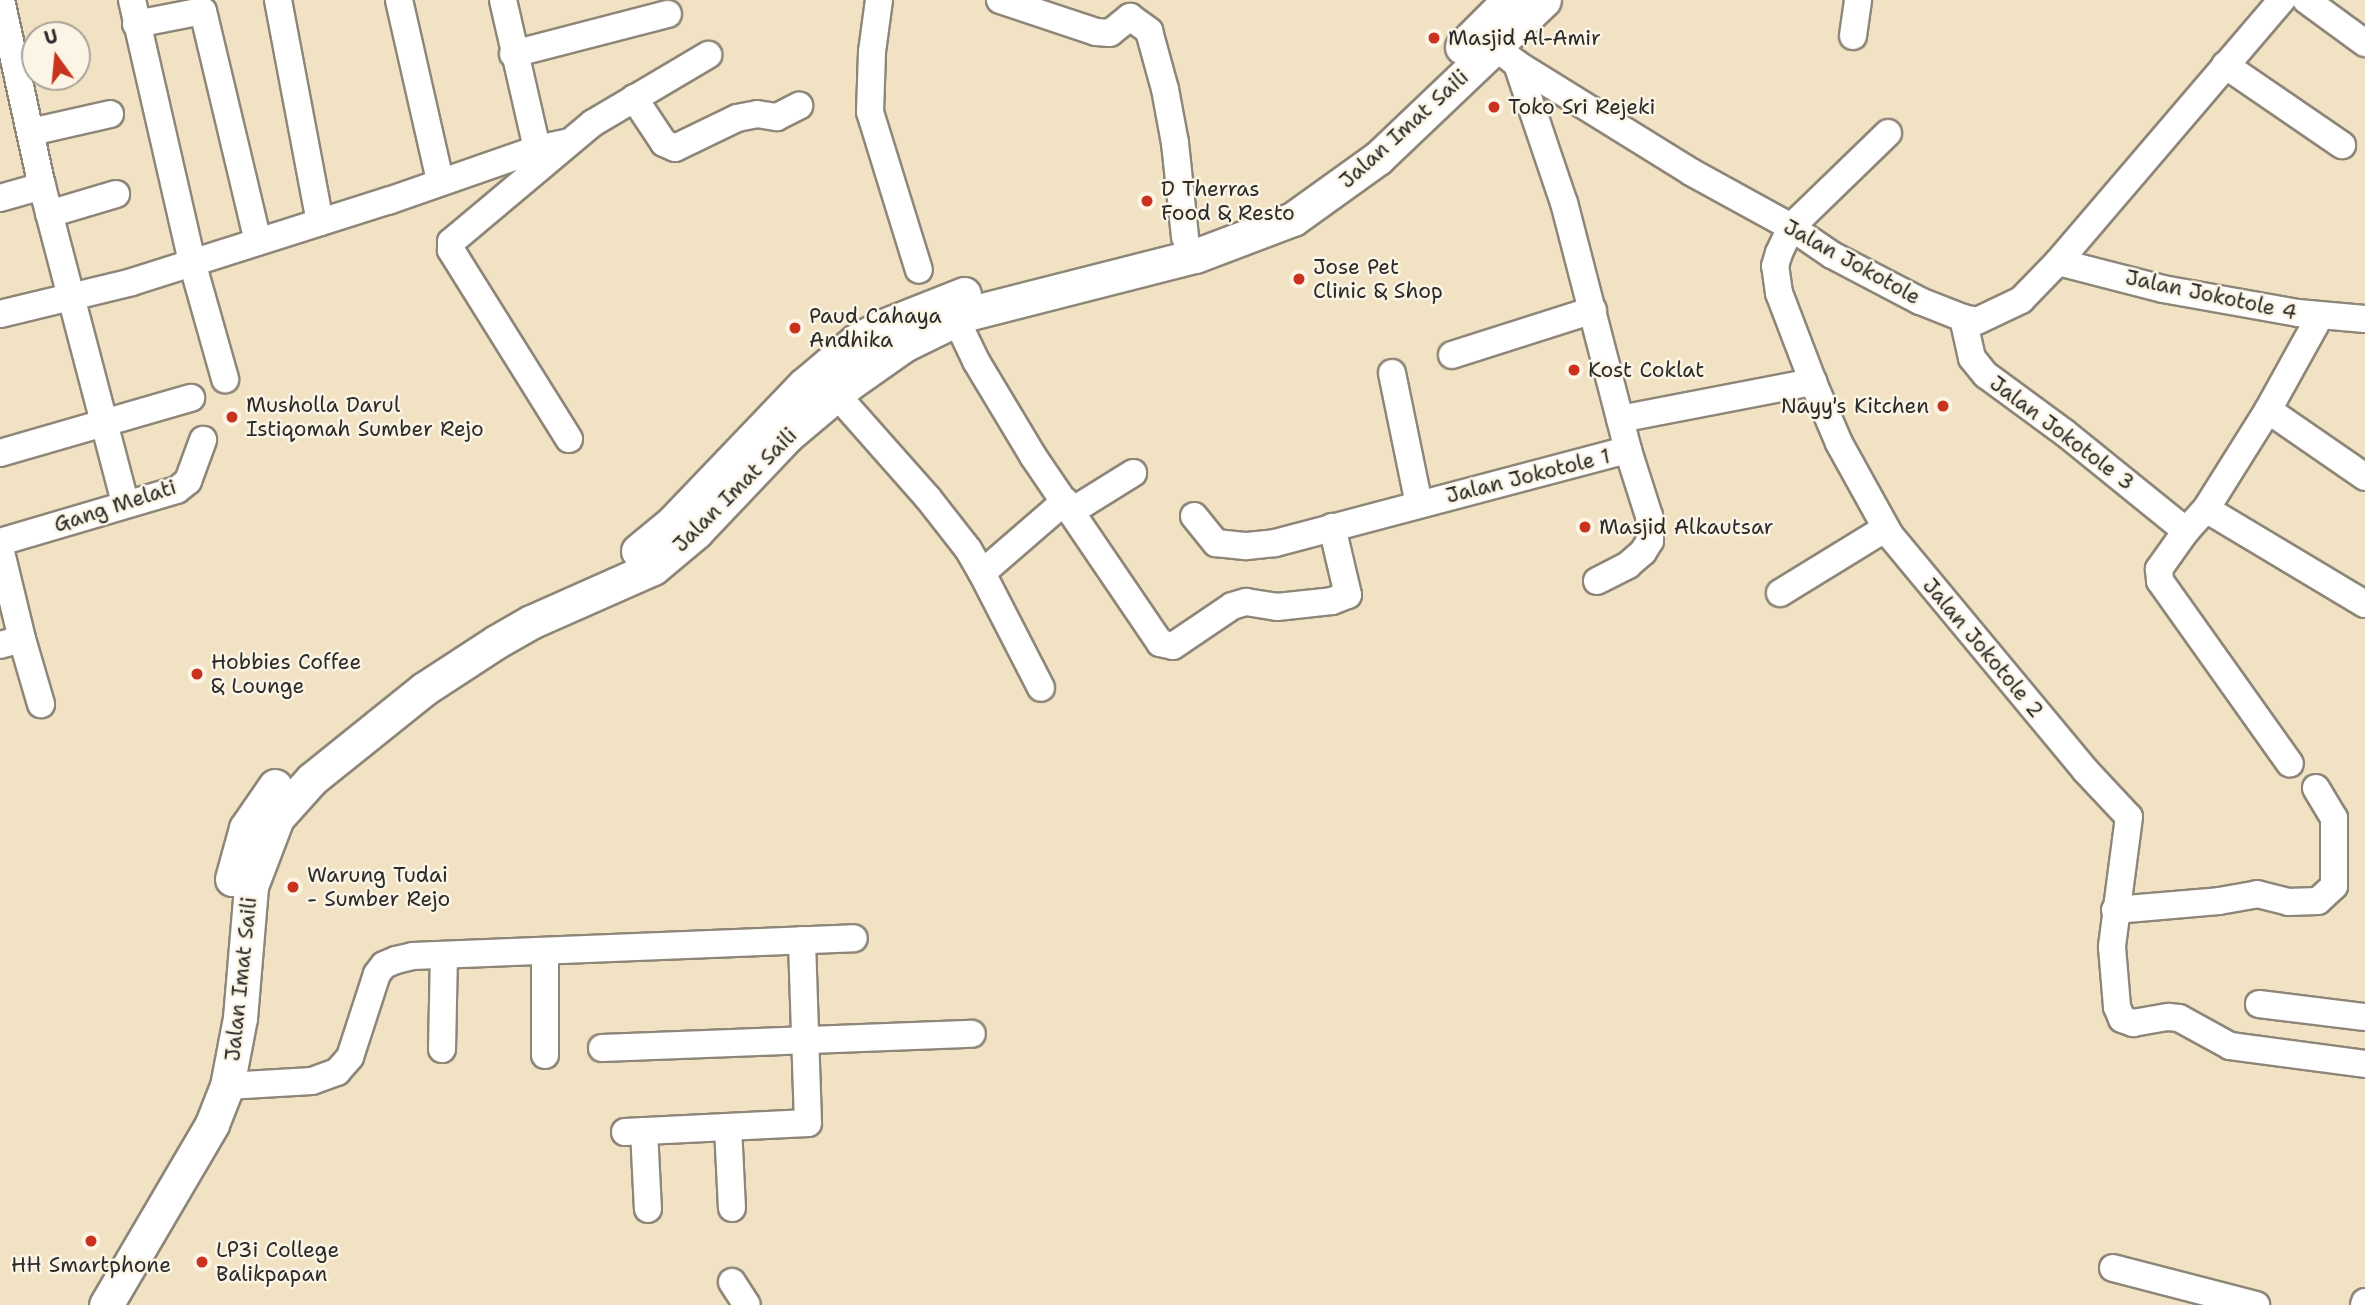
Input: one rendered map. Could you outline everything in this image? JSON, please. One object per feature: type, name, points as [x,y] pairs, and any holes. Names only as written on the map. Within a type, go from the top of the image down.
[{"type":"main road","name":"Jalan Imat Saili","points":[[83,1305],[118,1239],[196,1110],[204,1091],[213,1056],[229,893],[236,860],[246,828],[259,806],[303,758],[429,659],[472,630],[564,597],[630,580],[674,552],[788,436],[836,394],[904,345],[956,319],[1195,256],[1293,219],[1378,158],[1490,34],[1509,0]]},
{"type":"main road","name":"Jalan Imat Saili","points":[[106,1305],[212,1124],[228,1086],[240,1018],[251,886],[277,818],[312,779],[424,689],[564,597],[634,555],[653,540],[804,385],[856,341],[883,326],[955,296],[1035,273],[1185,237],[1284,200],[1374,132],[1490,34],[1544,0]]},
{"type":"street","points":[[1,0],[69,297],[125,503]]},
{"type":"street","points":[[278,0],[320,222]]},
{"type":"street","points":[[399,0],[440,181]]},
{"type":"street","points":[[503,0],[513,54],[537,149]]},
{"type":"street","points":[[879,0],[872,52],[870,112],[919,270]]},
{"type":"street","points":[[1000,0],[1096,32],[1110,33],[1132,9],[1149,31],[1165,89],[1175,143],[1185,237]]},
{"type":"street","points":[[1853,36],[1858,0]]},
{"type":"street","points":[[1963,318],[1978,321],[2011,307],[2058,262],[2282,0]]},
{"type":"street","points":[[2306,0],[2365,43]]},
{"type":"street","points":[[225,379],[192,262],[134,12],[204,12],[258,242]]},
{"type":"street","points":[[513,54],[668,14]]},
{"type":"street","name":"Jalan Jokotole","points":[[1490,34],[1690,172],[1791,227],[1877,280],[1963,318]]},
{"type":"street","name":"Jalan Jokotole 1","points":[[1194,516],[1210,538],[1228,546],[1275,543],[1628,450],[1564,203],[1490,34]]},
{"type":"street","points":[[569,439],[450,246],[453,238],[566,143],[708,55]]},
{"type":"street","points":[[2225,65],[2342,145]]},
{"type":"street","points":[[634,99],[664,143],[676,148],[737,118],[757,114],[777,117],[799,106]]},
{"type":"street","points":[[31,132],[110,114]]},
{"type":"street","points":[[1791,227],[1888,133]]},
{"type":"street","points":[[0,314],[132,282],[537,149],[566,143]]},
{"type":"street","points":[[0,198],[42,186]]},
{"type":"street","points":[[49,214],[116,194]]},
{"type":"street","name":"Jalan Jokotole 2","points":[[1791,227],[1779,253],[1776,280],[1813,383],[1839,443],[1886,528],[2076,760],[2125,810],[2130,826],[2115,910],[2112,947],[2119,1014],[2126,1022],[2179,1018],[2230,1046],[2365,1065]]},
{"type":"street","name":"Jalan Jokotole 4","points":[[2058,262],[2163,289],[2320,316],[2365,319]]},
{"type":"street","points":[[1452,355],[1593,310]]},
{"type":"street","points":[[2290,764],[2160,581],[2159,569],[2186,531],[2206,509],[2268,410],[2320,316]]},
{"type":"street","name":"Jalan Jokotole 3","points":[[1963,318],[1972,358],[1986,375],[2084,448],[2186,531]]},
{"type":"street","points":[[956,319],[996,397],[1160,643],[1167,647],[1240,604],[1277,607],[1332,601],[1348,595],[1348,586],[1328,528]]},
{"type":"street","points":[[1392,373],[1419,504]]},
{"type":"street","points":[[1620,419],[1813,383]]},
{"type":"street","points":[[836,394],[928,498],[968,549],[1041,688]]},
{"type":"street","points":[[0,453],[191,398]]},
{"type":"street","points":[[2268,410],[2365,477]]},
{"type":"street","name":"Gang Melati","points":[[1,553],[125,503],[170,493],[182,487],[203,440]]},
{"type":"street","points":[[1597,581],[1628,565],[1643,552],[1650,541],[1649,516],[1628,450]]},
{"type":"street","points":[[982,573],[1069,506],[1133,473]]},
{"type":"street","points":[[2206,509],[2365,604]]},
{"type":"street","points":[[1780,593],[1886,528]]},
{"type":"street","points":[[1,553],[11,642],[41,704]]},
{"type":"street","points":[[2115,910],[2219,901],[2257,894],[2288,902],[2318,901],[2334,886],[2334,818],[2316,788]]},
{"type":"street","points":[[228,1086],[312,1081],[337,1072],[350,1057],[377,974],[384,965],[413,956],[854,938]]},
{"type":"street","points":[[648,1209],[635,1131],[808,1123],[802,940]]},
{"type":"street","points":[[545,951],[545,1055]]},
{"type":"street","points":[[442,1049],[444,955]]},
{"type":"street","points":[[2259,1004],[2365,1017]]},
{"type":"street","points":[[602,1048],[972,1034]]},
{"type":"street","points":[[728,1127],[732,1208]]},
{"type":"street","points":[[2113,1268],[2256,1305]]},
{"type":"street","points":[[732,1282],[747,1305]]},
{"type":"place","name":"Masjid Al-Amir","points":[[1434,38]]},
{"type":"place","name":"Toko Sri Rejeki","points":[[1494,107]]},
{"type":"place","name":"D Therras Food & Resto","points":[[1147,201]]},
{"type":"place","name":"Jose Pet Clinic & Shop","points":[[1299,279]]},
{"type":"place","name":"Paud Cahaya Andhika","points":[[795,328]]},
{"type":"place","name":"Kost Coklat","points":[[1574,370]]},
{"type":"place","name":"Nayy's Kitchen","points":[[1943,406]]},
{"type":"place","name":"Musholla Darul Istiqomah Sumber Rejo","points":[[232,417]]},
{"type":"place","name":"Masjid Alkautsar","points":[[1585,527]]},
{"type":"place","name":"Hobbies Coffee & Lounge","points":[[197,674]]},
{"type":"place","name":"Warung Tudai - Sumber Rejo","points":[[293,887]]},
{"type":"place","name":"HH Smartphone","points":[[91,1241]]},
{"type":"place","name":"LP3i College Balikpapan","points":[[202,1262]]}]
